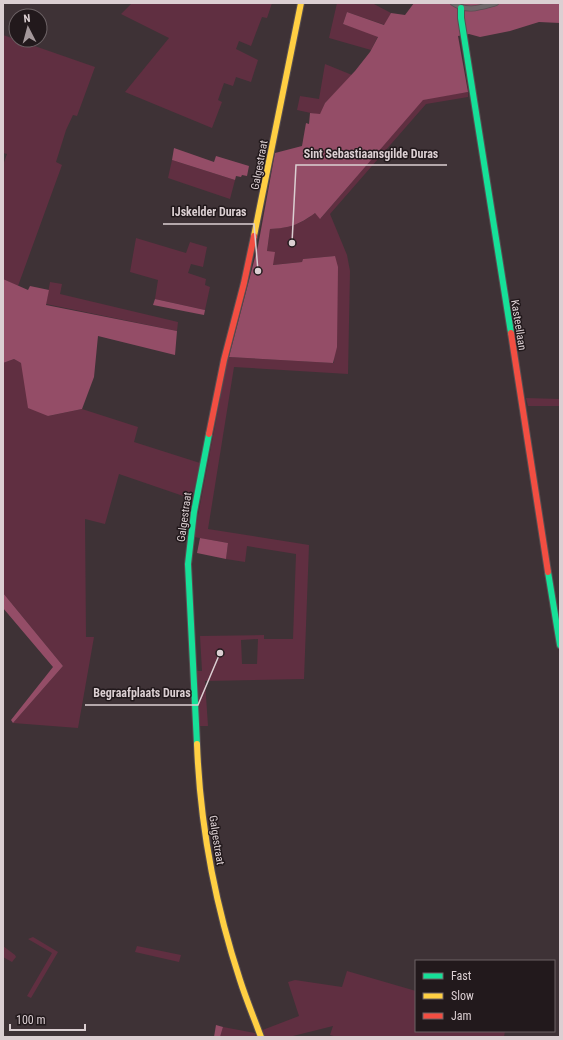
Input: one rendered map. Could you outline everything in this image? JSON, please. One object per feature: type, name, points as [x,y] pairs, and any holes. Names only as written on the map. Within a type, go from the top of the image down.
[{"type":"street","name":"Galgestraat","points":[[261,1037],[238,975],[225,931],[212,876],[204,830],[199,781],[188,564],[194,512],[217,393],[258,221],[301,3]]},
{"type":"street","points":[[453,3],[468,10],[496,3]]},
{"type":"street","name":"Kasteellaan","points":[[461,8],[462,26],[560,645]]},
{"type":"shaded area","points":[[132,3],[272,3],[267,18],[262,17],[251,46],[239,41],[236,49],[258,60],[251,82],[236,77],[233,86],[224,83],[218,100],[222,102],[212,128],[125,92],[169,38],[121,14]]},
{"type":"shaded area","points":[[337,3],[372,3],[391,13],[385,25],[347,12],[343,24],[378,36],[371,50],[329,38]]},
{"type":"shaded area","points":[[414,3],[560,3],[560,23],[539,22],[510,31],[480,37],[469,34],[458,36],[468,92],[423,100],[320,219],[315,213],[294,225],[270,229],[267,251],[275,252],[273,265],[302,262],[303,259],[335,256],[338,267],[337,347],[333,363],[229,357],[258,246],[275,153],[302,146],[306,123],[309,124],[310,113],[320,114],[325,103],[355,71],[370,52],[378,37],[343,24],[347,12],[384,25],[391,13],[405,15]]},
{"type":"shaded area","points":[[3,35],[8,37],[8,48],[40,48],[95,67],[77,116],[73,115],[66,130],[56,162],[62,165],[18,286],[3,279],[3,165],[7,154],[3,153]]},
{"type":"shaded area","points":[[325,64],[352,75],[325,103],[320,115],[297,110],[300,96],[319,99]]},
{"type":"shaded area","points":[[468,92],[468,97],[426,104],[330,214],[347,255],[350,271],[348,374],[234,367],[208,529],[309,545],[304,679],[205,681],[208,726],[199,726],[197,671],[202,671],[200,636],[264,635],[264,639],[293,639],[296,554],[247,546],[245,562],[226,559],[228,543],[194,537],[228,357],[334,363],[335,256],[303,259],[302,262],[272,265],[267,251],[270,229],[294,225],[315,213],[321,218],[423,99]],"holes":[[[258,639],[257,664],[242,664],[241,640]]]},
{"type":"shaded area","points":[[174,148],[214,162],[216,156],[249,166],[247,176],[236,176],[235,180],[172,160]]},
{"type":"shaded area","points":[[172,160],[235,180],[230,199],[168,178]]},
{"type":"shaded area","points":[[136,238],[186,253],[190,242],[207,247],[203,267],[191,264],[188,273],[206,279],[205,285],[210,287],[205,310],[155,299],[158,280],[130,272]]},
{"type":"shaded area","points":[[3,279],[28,290],[30,286],[49,290],[46,305],[177,331],[175,355],[98,336],[94,377],[82,409],[48,416],[28,408],[21,363],[14,359],[3,363]]},
{"type":"shaded area","points":[[50,282],[62,284],[60,294],[178,322],[177,331],[46,304]]},
{"type":"shaded area","points":[[155,299],[205,310],[204,315],[153,305]]},
{"type":"shaded area","points":[[14,359],[21,363],[48,416],[82,409],[138,427],[134,442],[200,463],[192,499],[119,474],[105,524],[85,519],[86,637],[94,637],[78,728],[13,723],[63,666],[3,593],[3,363]]},
{"type":"shaded area","points":[[526,398],[560,399],[560,406],[528,406]]},
{"type":"shaded area","points":[[200,538],[228,543],[226,559],[197,553]]},
{"type":"shaded area","points":[[3,593],[63,666],[13,723],[11,720],[53,667],[3,608]]},
{"type":"shaded area","points":[[33,937],[58,952],[31,998],[27,996],[52,953],[28,939]]},
{"type":"shaded area","points":[[3,946],[15,955],[16,957],[12,962],[3,957]]},
{"type":"shaded area","points":[[137,946],[181,955],[179,962],[135,952]]},
{"type":"shaded area","points":[[347,971],[415,991],[415,1032],[505,1032],[504,1037],[337,1037],[330,1035],[333,1026],[289,1037],[263,1037],[260,1031],[299,1016],[288,982],[295,980],[342,987]]},
{"type":"shaded area","points":[[216,1025],[223,1027],[220,1037],[214,1037]]},
{"type":"shaded area","points":[[223,1027],[255,1033],[256,1037],[220,1037]]},
{"type":"traffic: fast","points":[[461,8],[461,18],[511,333]]},
{"type":"traffic: fast","points":[[197,744],[188,564],[194,512],[209,434]]},
{"type":"traffic: fast","points":[[548,572],[560,645]]},
{"type":"traffic: slow","points":[[254,236],[301,3]]},
{"type":"traffic: slow","points":[[197,744],[201,804],[216,893],[240,980],[261,1037]]},
{"type":"traffic: jam","points":[[209,434],[224,360],[244,283],[254,236]]},
{"type":"traffic: jam","points":[[511,333],[548,572]]},
{"type":"place","name":"Sint Sebastiaansgilde Duras","points":[[292,243]]},
{"type":"place","name":"IJskelder Duras","points":[[258,271]]},
{"type":"place","name":"Begraafplaats Duras","points":[[220,653]]}]
